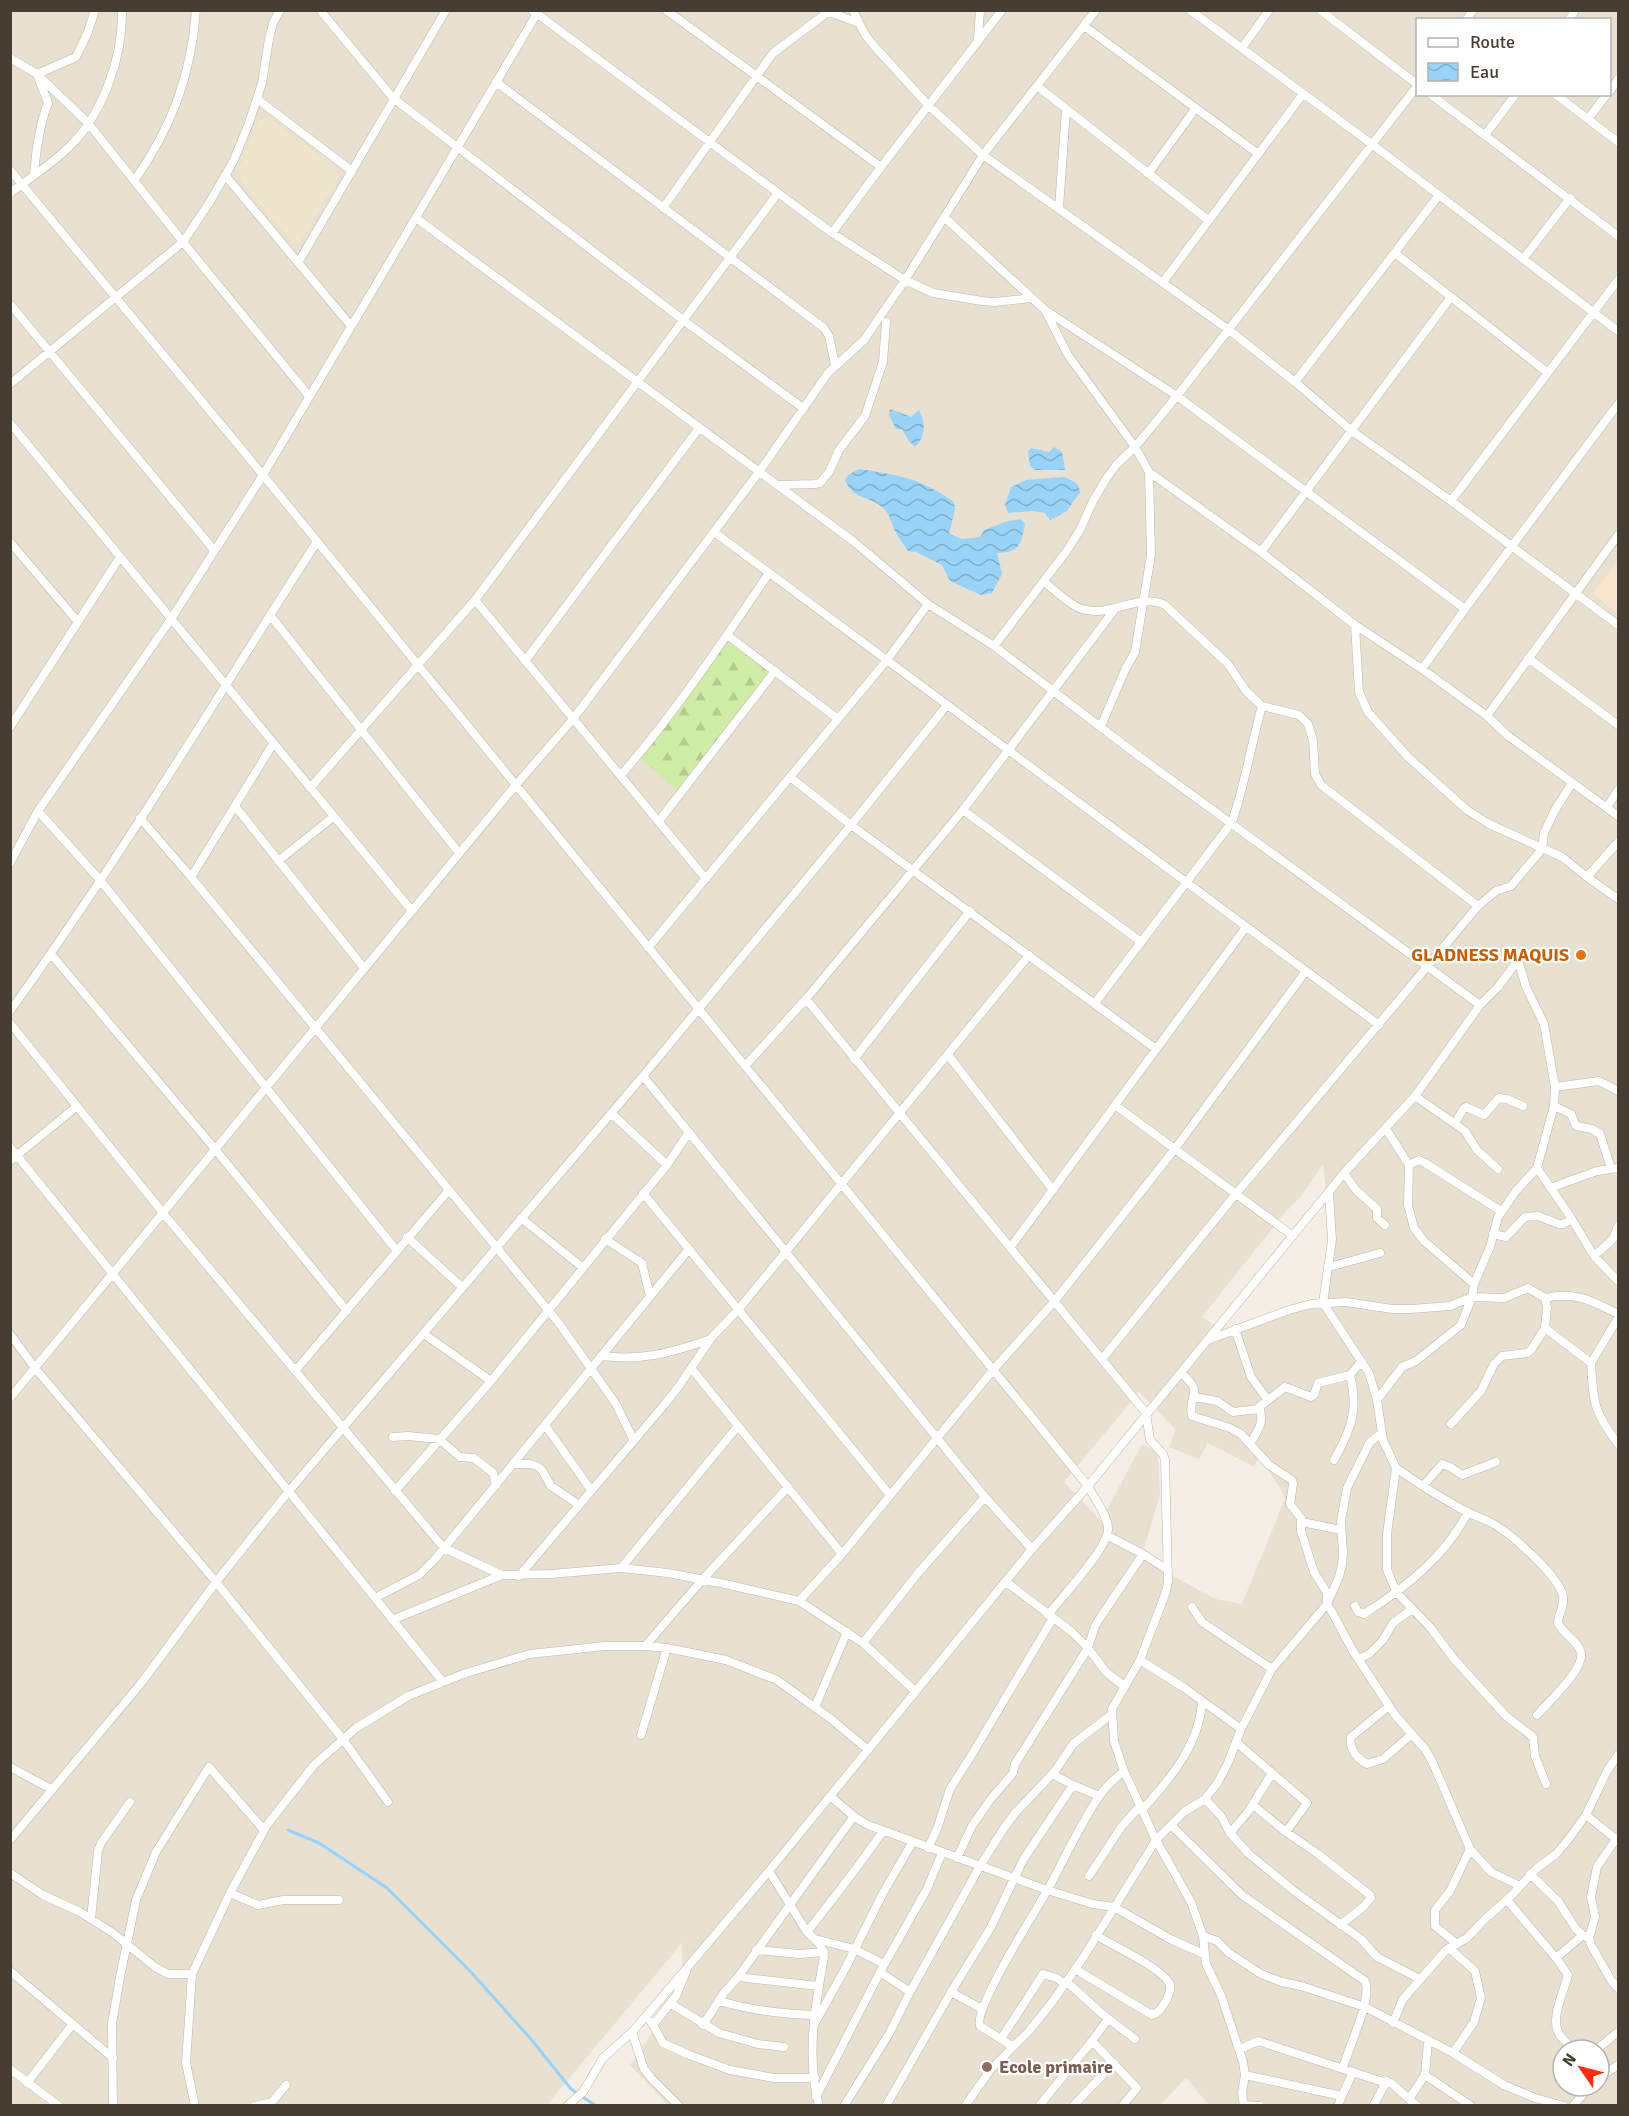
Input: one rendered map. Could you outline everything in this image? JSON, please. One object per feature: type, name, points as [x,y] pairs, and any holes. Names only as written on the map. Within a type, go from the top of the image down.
[{"type":"street","points":[[38,74],[76,57],[95,10]]},
{"type":"street","points":[[10,193],[68,147],[88,123],[109,80],[119,49],[122,10]]},
{"type":"street","points":[[134,180],[152,156],[181,93],[190,56],[196,10]]},
{"type":"street","points":[[10,384],[183,242],[225,175],[241,142],[262,83],[271,31],[280,10]]},
{"type":"street","points":[[320,10],[393,98],[683,320],[803,408]]},
{"type":"street","points":[[298,263],[446,10]]},
{"type":"street","points":[[666,10],[881,166]]},
{"type":"street","points":[[853,10],[875,47],[929,106],[983,155],[1229,330],[1352,431],[1618,625]]},
{"type":"street","points":[[978,40],[980,10]]},
{"type":"street","points":[[832,233],[1002,10]]},
{"type":"street","points":[[10,1398],[573,718],[759,472],[835,365],[864,340],[905,280],[983,155],[1096,10]]},
{"type":"street","points":[[1190,10],[1618,331]]},
{"type":"street","points":[[1242,48],[1269,10]]},
{"type":"street","points":[[1320,10],[1416,84]]},
{"type":"street","points":[[663,208],[756,75],[778,49],[826,11],[859,23]]},
{"type":"street","points":[[10,863],[38,811],[171,619],[262,475],[536,12],[832,233],[905,280],[933,293],[982,301],[1032,298]]},
{"type":"street","points":[[1084,26],[1257,153]]},
{"type":"street","points":[[10,58],[38,74],[88,123],[309,396]]},
{"type":"street","points":[[34,174],[35,152],[48,103],[38,74]]},
{"type":"street","points":[[496,82],[824,328],[829,336],[835,365]]},
{"type":"street","points":[[1037,86],[1208,220]]},
{"type":"street","points":[[994,646],[1044,582],[1080,530],[1093,501],[1117,464],[1135,447],[1177,396],[1416,86]]},
{"type":"street","points":[[1163,282],[1303,94]]},
{"type":"street","points":[[1433,96],[1618,236]]},
{"type":"street","points":[[1485,135],[1514,96]]},
{"type":"street","points":[[1557,96],[1618,142]]},
{"type":"street","points":[[1588,119],[1606,96]]},
{"type":"street","points":[[257,99],[351,171]]},
{"type":"street","points":[[1059,208],[1066,109]]},
{"type":"street","points":[[1148,174],[1195,109]]},
{"type":"street","points":[[10,170],[1088,1486],[1107,1523],[1108,1536],[1051,1617],[950,1789],[928,1848]]},
{"type":"street","points":[[225,175],[351,326]]},
{"type":"street","points":[[310,788],[475,600],[778,193]]},
{"type":"street","points":[[1295,382],[1439,195]]},
{"type":"street","points":[[1523,259],[1570,198]]},
{"type":"street","points":[[944,217],[1045,310],[1177,396],[1465,609]]},
{"type":"street","points":[[416,218],[853,542],[928,604],[994,646],[1480,1005]]},
{"type":"street","points":[[1395,253],[1548,374]]},
{"type":"street","points":[[1451,501],[1618,280]]},
{"type":"street","points":[[1261,552],[1451,297]]},
{"type":"street","points":[[10,304],[214,550]]},
{"type":"street","points":[[1045,310],[1068,355],[1135,447],[1149,472],[1261,552],[1355,625],[1422,669],[1487,716],[1507,735],[1618,816]]},
{"type":"street","points":[[777,485],[819,483],[829,472],[839,450],[865,416],[883,362],[886,322]]},
{"type":"street","points":[[1422,669],[1618,404]]},
{"type":"street","points":[[10,423],[412,911]]},
{"type":"street","points":[[525,661],[699,428]]},
{"type":"street","points":[[1101,726],[1125,670],[1136,652],[1150,555],[1149,472]]},
{"type":"street","points":[[714,532],[1379,1025]]},
{"type":"street","points":[[1487,716],[1618,534]]},
{"type":"street","points":[[10,542],[78,622]]},
{"type":"street","points":[[10,1011],[100,880],[316,543]]},
{"type":"street","points":[[10,727],[120,557]]},
{"type":"street","points":[[621,775],[638,756],[769,573]]},
{"type":"street","points":[[1044,582],[1079,608],[1095,611],[1115,609],[1144,600],[1165,605],[1228,664],[1246,691],[1263,706],[1299,715],[1308,724],[1313,740],[1315,774],[1322,785],[1478,906]]},
{"type":"street","points":[[475,600],[706,879]]},
{"type":"street","points":[[648,948],[887,660],[928,604]]},
{"type":"street","points":[[745,1066],[806,999],[963,810],[1115,609]]},
{"type":"street","points":[[270,615],[459,853]]},
{"type":"street","points":[[1355,625],[1359,692],[1368,712],[1408,758],[1467,810],[1489,824],[1562,856],[1587,878],[1618,899]]},
{"type":"street","points":[[727,634],[838,719]]},
{"type":"street","points":[[1528,658],[1618,725]]},
{"type":"street","points":[[659,821],[775,671]]},
{"type":"street","points":[[10,1840],[142,1682],[216,1582],[289,1491],[643,1076],[851,825],[947,705]]},
{"type":"street","points":[[1095,1003],[1232,822],[1243,790],[1253,736],[1263,706]]},
{"type":"street","points":[[191,877],[273,744]]},
{"type":"street","points":[[790,777],[851,825],[1156,1049]]},
{"type":"street","points":[[1102,1359],[1235,1195],[1478,906],[1496,891],[1511,886],[1542,849],[1544,833],[1572,783]]},
{"type":"street","points":[[1607,807],[1618,790]]},
{"type":"street","points":[[235,806],[364,968]]},
{"type":"street","points":[[963,810],[1141,942]]},
{"type":"street","points":[[38,811],[100,880],[397,1251]]},
{"type":"street","points":[[278,861],[333,817]]},
{"type":"street","points":[[140,818],[316,1027],[548,1311],[592,1368],[616,1404],[633,1439]]},
{"type":"street","points":[[1587,878],[1618,842]]},
{"type":"street","points":[[855,1059],[970,911]]},
{"type":"street","points":[[1010,1248],[1246,927]]},
{"type":"street","points":[[51,954],[347,1311]]},
{"type":"street","points":[[519,1576],[664,1405],[710,1340],[738,1310],[1029,955]]},
{"type":"street","points":[[567,2106],[583,2092],[603,2058],[647,2016],[769,1871],[867,1749],[1032,1549],[1088,1486],[1344,1173],[1415,1096],[1480,1005],[1498,987],[1518,960],[1526,987],[1544,1024],[1555,1087],[1554,1106],[1537,1168],[1501,1211],[1490,1247],[1474,1284],[1472,1297],[1458,1329],[1416,1361],[1402,1367],[1377,1400]]},
{"type":"street","points":[[799,1601],[842,1554],[993,1370],[1054,1302],[1174,1150],[1306,970]]},
{"type":"street","points":[[806,999],[1146,1413],[1150,1440],[1165,1460],[1168,1570],[1166,1592],[1140,1660],[1114,1704],[1112,1714],[1114,1741],[1124,1771],[1156,1840],[1189,1897],[1203,1936],[1206,1964],[1221,1995],[1240,2049],[1245,2075],[1242,2093],[1244,2105],[1260,2106]]},
{"type":"street","points":[[10,1023],[163,1213],[444,1548],[502,1575],[519,1576],[621,1568],[702,1580],[799,1601],[862,1643],[915,1691]]},
{"type":"street","points":[[948,1055],[1053,1190]]},
{"type":"street","points":[[643,1076],[985,1497],[1032,1549]]},
{"type":"street","points":[[1555,1087],[1599,1081],[1618,1091]]},
{"type":"street","points":[[1415,1096],[1465,1131],[1477,1150],[1498,1169]]},
{"type":"street","points":[[1455,1123],[1464,1108],[1484,1115],[1499,1098],[1523,1107]]},
{"type":"street","points":[[1115,1106],[1293,1236]]},
{"type":"street","points":[[1550,1188],[1615,1168],[1600,1134],[1592,1129],[1576,1126],[1571,1114],[1554,1106]]},
{"type":"street","points":[[14,1158],[76,1107]]},
{"type":"street","points":[[611,1113],[667,1166]]},
{"type":"street","points":[[1386,1129],[1409,1165],[1408,1205],[1414,1228],[1424,1241],[1474,1284]]},
{"type":"street","points":[[395,1491],[490,1381],[667,1166],[689,1132]]},
{"type":"street","points":[[10,1148],[14,1158],[113,1274],[443,1682]]},
{"type":"street","points":[[1409,1165],[1419,1160],[1501,1211]]},
{"type":"street","points":[[1537,1168],[1594,1256],[1618,1281]]},
{"type":"street","points":[[1344,1173],[1356,1190],[1377,1209],[1377,1218],[1385,1225]]},
{"type":"street","points":[[295,1371],[449,1190]]},
{"type":"street","points":[[643,1193],[890,1495]]},
{"type":"street","points":[[1329,1193],[1332,1240],[1323,1303],[1369,1373],[1377,1400],[1386,1449],[1396,1468],[1468,1512],[1499,1527],[1535,1558],[1558,1586],[1563,1597],[1558,1623],[1580,1650],[1581,1662],[1576,1672],[1537,1715]]},
{"type":"street","points":[[1493,1234],[1506,1237],[1522,1219],[1535,1215],[1559,1224],[1572,1219]]},
{"type":"street","points":[[521,1218],[582,1267]]},
{"type":"street","points":[[1594,1256],[1613,1239],[1618,1226]]},
{"type":"street","points":[[407,1238],[462,1287]]},
{"type":"street","points":[[605,1239],[642,1263],[650,1296]]},
{"type":"street","points":[[375,1599],[419,1575],[444,1548],[689,1249]]},
{"type":"street","points":[[1329,1267],[1380,1253]]},
{"type":"street","points":[[1206,1341],[1300,1306],[1323,1303],[1346,1302],[1392,1309],[1411,1309],[1450,1306],[1472,1297],[1504,1298],[1528,1288],[1545,1298],[1570,1294],[1592,1300],[1618,1316],[1591,1363],[1595,1405],[1601,1421],[1618,1444]]},
{"type":"street","points":[[1450,1424],[1481,1391],[1494,1364],[1502,1356],[1527,1353],[1545,1328],[1547,1308],[1545,1298]]},
{"type":"street","points":[[1545,1328],[1591,1363]]},
{"type":"street","points":[[1235,1329],[1251,1377],[1267,1399]]},
{"type":"street","points":[[10,1334],[35,1368],[216,1582],[342,1738],[388,1802]]},
{"type":"street","points":[[424,1334],[490,1381]]},
{"type":"street","points":[[601,1356],[627,1359],[645,1357],[710,1340]]},
{"type":"street","points":[[1250,1444],[1262,1421],[1260,1405],[1267,1399],[1285,1387],[1311,1397],[1318,1383],[1350,1375],[1361,1362]]},
{"type":"street","points":[[691,1368],[842,1554]]},
{"type":"street","points":[[1181,1373],[1192,1382],[1195,1390],[1192,1416],[1230,1428],[1241,1434],[1269,1465],[1292,1480],[1290,1503],[1301,1518],[1301,1531],[1316,1576],[1327,1593],[1327,1604],[1389,1706],[1425,1749],[1440,1776],[1458,1825],[1470,1849],[1487,1870],[1520,1886]]},
{"type":"street","points":[[1334,1460],[1353,1419],[1354,1393],[1350,1375]]},
{"type":"street","points":[[1194,1397],[1217,1401],[1233,1412],[1260,1409]]},
{"type":"street","points":[[545,1425],[591,1490]]},
{"type":"street","points":[[621,1568],[738,1426]]},
{"type":"street","points":[[965,2106],[991,2069],[1043,2014],[1075,1969],[1156,1840],[1184,1812],[1205,1798],[1218,1782],[1241,1729],[1272,1669],[1327,1604],[1342,1565],[1341,1530],[1347,1488],[1370,1442],[1382,1433]]},
{"type":"street","points":[[393,1437],[438,1439],[460,1457],[474,1458],[493,1473],[496,1485]]},
{"type":"street","points":[[1423,1486],[1442,1464],[1462,1475],[1496,1462]]},
{"type":"street","points":[[513,1464],[537,1466],[542,1470],[551,1486],[579,1505]]},
{"type":"street","points":[[1396,1468],[1389,1512],[1387,1569],[1397,1593],[1506,1716],[1533,1737],[1535,1756],[1546,1784]]},
{"type":"street","points":[[645,1646],[788,1487]]},
{"type":"street","points":[[862,1643],[918,1573],[985,1497]]},
{"type":"street","points":[[1355,1606],[1358,1612],[1364,1614],[1397,1593],[1442,1552],[1468,1512]]},
{"type":"street","points":[[1302,1522],[1341,1530]]},
{"type":"street","points":[[1108,1536],[1168,1570]]},
{"type":"street","points":[[957,1858],[972,1826],[1013,1773],[1015,1764],[1088,1648],[1095,1626],[1143,1554]]},
{"type":"street","points":[[392,1620],[502,1575]]},
{"type":"street","points":[[1006,1582],[1072,1632],[1088,1648],[1106,1672],[1124,1686]]},
{"type":"street","points":[[1192,1607],[1202,1622],[1272,1669]]},
{"type":"street","points":[[1359,1659],[1369,1654],[1386,1636],[1393,1623],[1412,1609]]},
{"type":"street","points":[[815,1707],[847,1632]]},
{"type":"street","points":[[195,2106],[186,2063],[192,1974],[230,1893],[264,1830],[314,1765],[342,1738],[408,1696],[466,1673],[530,1654],[577,1647],[667,1648],[726,1660],[777,1680],[867,1749]]},
{"type":"street","points":[[641,1735],[667,1648]]},
{"type":"street","points":[[1140,1660],[1241,1729]]},
{"type":"street","points":[[1089,1875],[1122,1826],[1141,1808],[1190,1747],[1201,1717],[1202,1701]]},
{"type":"street","points":[[1389,1706],[1351,1737],[1351,1746],[1358,1757],[1367,1764],[1383,1759],[1412,1734]]},
{"type":"street","points":[[844,2106],[889,2034],[980,1866],[1016,1812],[1052,1774],[1073,1744],[1112,1714]]},
{"type":"street","points":[[1236,1742],[1307,1803],[1286,1832]]},
{"type":"street","points":[[1393,2023],[1403,1999],[1449,1948],[1466,1939],[1507,1900],[1530,1874],[1556,1854],[1586,1815],[1607,1771],[1618,1755]]},
{"type":"street","points":[[10,1767],[51,1789]]},
{"type":"street","points":[[113,2106],[112,2024],[136,1900],[156,1852],[209,1767],[264,1830]]},
{"type":"street","points":[[1012,2046],[980,2026],[978,2023],[982,2009],[991,1988],[1099,1796],[1124,1771]]},
{"type":"street","points":[[1230,1833],[1253,1805],[1272,1773]]},
{"type":"street","points":[[1052,1774],[1099,1796]]},
{"type":"street","points":[[886,2106],[991,1927],[1023,1860],[1073,1785]]},
{"type":"street","points":[[830,1796],[868,1825],[912,1843],[1047,1890],[1094,1904],[1114,1906],[1172,1940],[1204,1954]]},
{"type":"street","points":[[1205,1798],[1221,1816],[1230,1833],[1249,1854],[1294,1891],[1363,1941],[1377,1957],[1420,1979]]},
{"type":"street","points":[[91,1919],[98,1851],[101,1843],[130,1802]]},
{"type":"street","points":[[1253,1805],[1370,1895],[1371,1898],[1363,1907],[1340,1925]]},
{"type":"street","points":[[1556,1958],[1586,1937],[1595,1917],[1591,1897],[1597,1867],[1617,1840],[1586,1815]]},
{"type":"street","points":[[703,2025],[854,1816]]},
{"type":"street","points":[[1171,1825],[1242,1895],[1365,1981],[1367,1986],[1365,2007],[1343,2068]]},
{"type":"street","points":[[807,1932],[859,1867],[883,1831]]},
{"type":"street","points":[[814,2025],[883,1893],[912,1843]]},
{"type":"street","points":[[1457,1944],[1435,1926],[1434,1912],[1450,1891],[1470,1849]]},
{"type":"street","points":[[816,2097],[882,1968],[927,1889],[942,1853]]},
{"type":"street","points":[[769,1871],[807,1932],[824,1952],[814,2015],[813,2057],[816,2097],[819,2106]]},
{"type":"street","points":[[10,1873],[43,1895],[91,1919],[126,1943],[143,1959],[168,1974],[192,1974]]},
{"type":"street","points":[[1530,1874],[1558,1901],[1576,1929],[1586,1937],[1618,1989]]},
{"type":"street","points":[[230,1893],[258,1905],[283,1900],[339,1900]]},
{"type":"street","points":[[1507,1900],[1568,1975],[1560,2001],[1556,2026],[1562,2038]]},
{"type":"street","points":[[1075,1969],[1152,2015],[1157,2013],[1166,2000],[1170,1989],[1164,1977],[1096,1935]]},
{"type":"street","points":[[1203,1936],[1217,1941],[1229,1953],[1261,1974],[1365,2007],[1428,2042],[1453,2053],[1504,2085],[1535,2098],[1564,2106]]},
{"type":"street","points":[[815,1939],[854,1949],[882,1968],[910,1992]]},
{"type":"street","points":[[1449,1948],[1475,1971],[1481,1998],[1474,2022],[1453,2053]]},
{"type":"street","points":[[756,1950],[799,1954],[824,1952]]},
{"type":"street","points":[[653,2025],[671,2004],[689,1965]]},
{"type":"street","points":[[10,1971],[113,2058]]},
{"type":"street","points":[[1001,2039],[1043,1974],[1065,1983],[1107,2019],[1135,2039]]},
{"type":"street","points":[[738,1977],[818,1986]]},
{"type":"street","points":[[951,1992],[982,2009]]},
{"type":"street","points":[[719,2001],[751,2010],[814,2015]]},
{"type":"street","points":[[671,2004],[703,2025],[736,2039],[784,2047]]},
{"type":"street","points":[[647,2016],[660,2040],[666,2045],[730,2070],[774,2078],[815,2078]]},
{"type":"street","points":[[1038,2106],[1092,2041],[1107,2019]]},
{"type":"street","points":[[27,2083],[72,2025]]},
{"type":"street","points":[[632,2032],[644,2069],[679,2106]]},
{"type":"street","points":[[1092,2041],[1137,2088],[1122,2106]]},
{"type":"street","points":[[1240,2049],[1258,2041],[1380,2081],[1387,2081],[1417,2106]]},
{"type":"street","points":[[1409,2099],[1425,2075],[1428,2042]]},
{"type":"street","points":[[1073,2106],[1114,2063]]},
{"type":"street","points":[[10,2069],[59,2106]]},
{"type":"street","points":[[1338,2106],[1353,2072]]},
{"type":"street","points":[[1245,2075],[1342,2096]]},
{"type":"street","points":[[1425,2075],[1471,2106]]},
{"type":"street","points":[[1373,2106],[1387,2081]]},
{"type":"street","points":[[254,2106],[272,2102],[286,2085]]},
{"type":"shaded area","points":[[11,11],[1618,11],[1618,2105],[1209,2105],[1186,2078],[1160,2105],[668,2105],[630,2065],[683,1988],[682,1943],[547,2105],[11,2106]],"holes":[[[1323,1165],[1332,1240],[1324,1306],[1292,1313],[1229,1334],[1202,1317],[1301,1196]],[[1139,1392],[1176,1430],[1169,1447],[1199,1459],[1208,1443],[1254,1467],[1260,1457],[1285,1499],[1242,1604],[1215,1599],[1141,1558],[1160,1495],[1158,1453],[1142,1444],[1101,1521],[1064,1482]]]},
{"type":"shaded area","points":[[268,117],[335,167],[338,178],[300,242],[292,243],[241,181],[239,168],[259,120]]},
{"type":"shaded area","points":[[1618,560],[1618,615],[1593,593]]},
{"type":"green space","points":[[728,637],[778,674],[681,794],[640,758]]},
{"type":"water","points":[[890,409],[911,417],[919,410],[924,430],[915,447],[902,429],[896,429],[889,415]]},
{"type":"water","points":[[1054,447],[1062,452],[1065,470],[1035,470],[1030,466],[1028,451],[1031,448],[1049,452]]},
{"type":"water","points":[[859,469],[909,479],[954,502],[955,509],[949,534],[962,539],[980,537],[984,530],[1020,519],[1025,524],[1018,546],[1004,553],[997,553],[1002,574],[992,593],[981,595],[950,581],[942,565],[916,552],[908,551],[885,510],[880,505],[858,495],[849,487],[845,480],[848,475]]},
{"type":"water","points":[[1063,477],[1077,484],[1080,492],[1067,511],[1050,520],[1045,513],[1034,511],[1008,513],[1005,505],[1011,487],[1026,480]]},
{"type":"waterway","points":[[288,1830],[319,1843],[387,1888],[470,1971],[530,2038],[571,2089],[596,2106]]},
{"type":"place","name":"GLADNESS MAQUIS","points":[[1581,955]]},
{"type":"place","name":"Ecole primaire","points":[[987,2067]]}]
